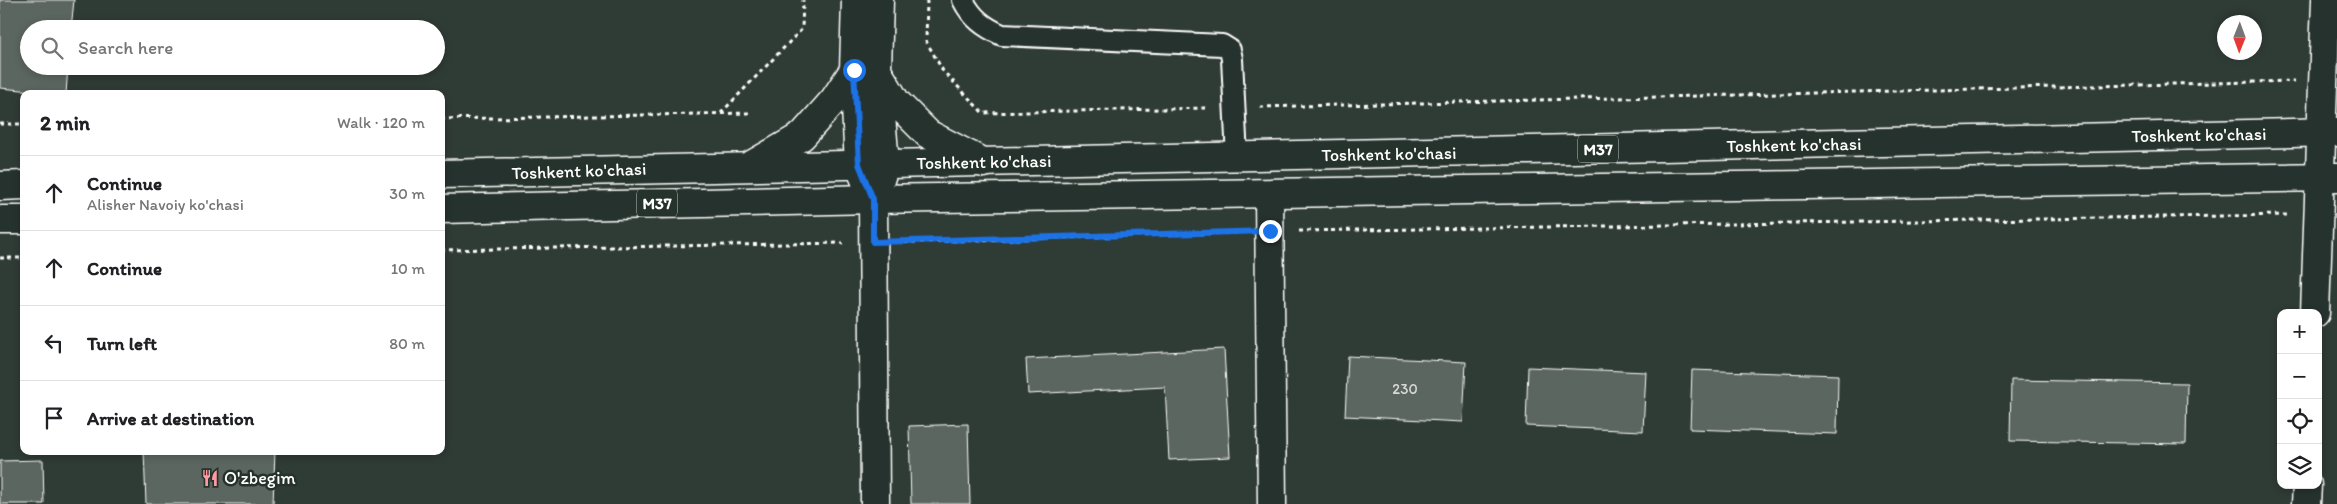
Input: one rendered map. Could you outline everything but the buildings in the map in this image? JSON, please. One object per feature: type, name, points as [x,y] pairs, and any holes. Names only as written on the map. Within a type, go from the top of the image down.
[{"type":"main road","points":[[856,0],[866,70],[872,164],[875,504]]},
{"type":"main road","points":[[750,166],[802,136],[834,100],[866,70],[879,0]]},
{"type":"main road","points":[[2314,309],[2319,215],[2329,177],[2329,132],[2324,80],[2326,0]]},
{"type":"main road","points":[[866,70],[928,134],[984,162]]},
{"type":"main road","name":"Toshkent ko'chasi","points":[[445,174],[750,166],[1237,158],[2329,132]]},
{"type":"main road","name":"Toshkent ko'chasi","points":[[445,209],[873,199],[2329,177]]},
{"type":"main road","points":[[0,186],[20,185]]},
{"type":"main road","points":[[1269,194],[1272,504]]},
{"type":"main road","points":[[0,220],[20,220]]},
{"type":"main road","points":[[2306,504],[2307,489]]},
{"type":"lane","points":[[963,0],[968,10],[983,26],[1002,35],[1222,45],[1230,50],[1232,59],[1237,158]]},
{"type":"path","points":[[721,114],[802,29],[803,0]]},
{"type":"path","points":[[927,0],[926,41],[943,70],[983,113],[2324,80]]},
{"type":"path","points":[[445,119],[749,113]]},
{"type":"path","points":[[0,124],[20,124]]},
{"type":"path","points":[[445,250],[873,242],[1270,231],[2319,215]]},
{"type":"path","points":[[0,258],[20,258]]},
{"type":"place","name":"O'zbegim","points":[[210,478]]},
{"type":"route","points":[[854,70],[859,164],[873,199],[873,242],[1270,231]]}]
